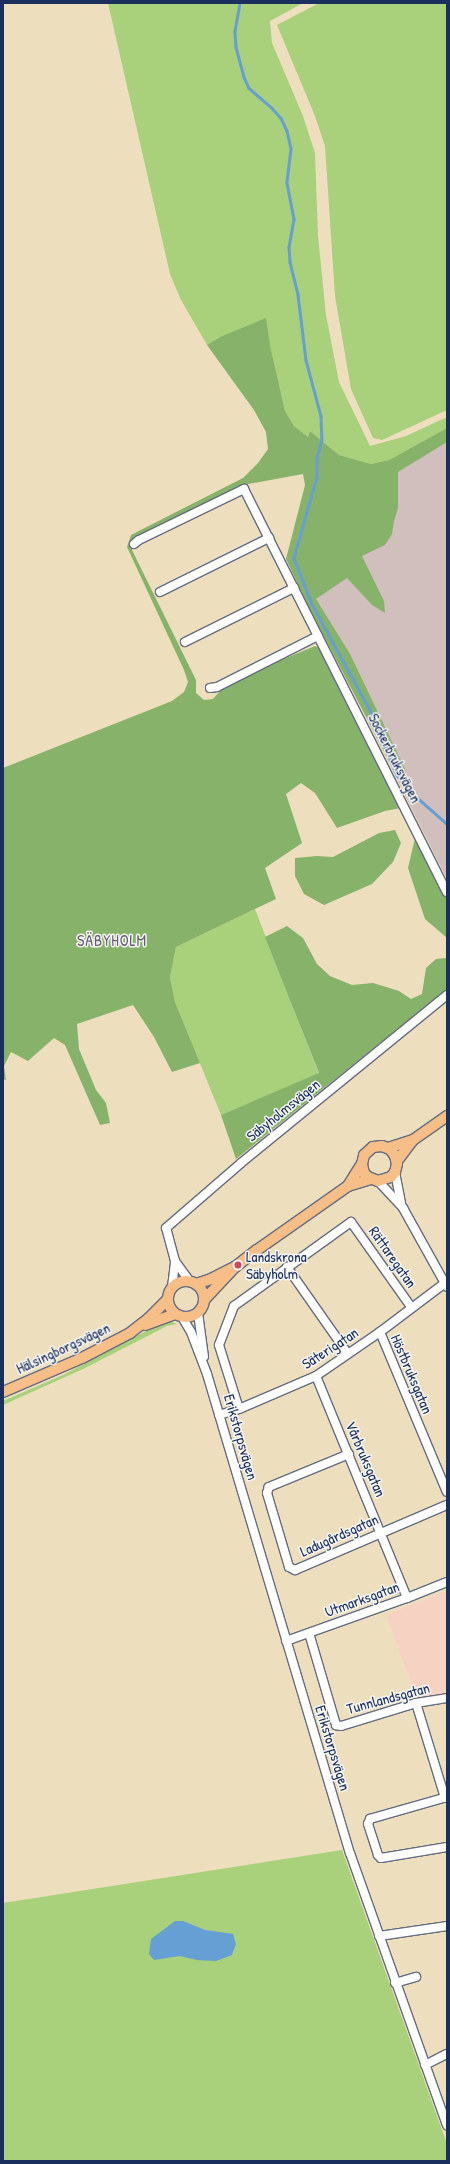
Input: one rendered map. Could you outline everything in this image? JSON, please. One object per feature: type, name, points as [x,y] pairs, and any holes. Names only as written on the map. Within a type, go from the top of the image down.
[{"type":"main road","points":[[388,1148],[413,1140],[447,1116]]},
{"type":"main road","points":[[348,1186],[374,1180],[388,1179],[395,1172],[397,1161],[413,1140]]},
{"type":"main road","points":[[235,1267],[204,1300],[198,1313],[190,1317],[179,1316],[170,1307],[168,1299],[172,1287],[178,1283],[193,1283],[211,1279],[235,1267],[348,1186],[362,1164],[364,1155],[370,1148],[379,1146],[388,1148],[394,1153],[397,1161]]},
{"type":"main road","points":[[362,1164],[364,1172],[374,1180]]},
{"type":"main road","points":[[193,1283],[202,1291],[204,1300]]},
{"type":"main road","name":"Hälsingborgsvägen","points":[[136,1329],[168,1299]]},
{"type":"main road","name":"Hälsingborgsvägen","points":[[3,1392],[82,1358],[136,1329],[179,1316]]},
{"type":"street","name":"Sockerbruksvägen","points":[[134,544],[139,540],[244,489],[447,892]]},
{"type":"street","points":[[160,592],[269,538]]},
{"type":"street","points":[[185,642],[294,588]]},
{"type":"street","points":[[210,688],[217,687],[318,636]]},
{"type":"street","name":"Säbyholmsvägen","points":[[172,1287],[175,1261],[166,1228],[240,1163],[447,995]]},
{"type":"street","points":[[395,1172],[403,1208],[446,1286]]},
{"type":"street","points":[[374,1180],[403,1208]]},
{"type":"street","name":"Rättaregatan","points":[[287,1267],[351,1222],[412,1308]]},
{"type":"street","name":"Säbyholmsvägen","points":[[175,1261],[193,1283]]},
{"type":"street","points":[[238,1409],[219,1345],[234,1306],[287,1267],[348,1354]]},
{"type":"street","name":"Säterigatan","points":[[219,1415],[238,1409],[316,1376],[412,1308],[446,1286]]},
{"type":"street","name":"Erikstorpsvägen","points":[[198,1313],[207,1374]]},
{"type":"street","name":"Erikstorpsvägen","points":[[179,1316],[190,1332],[207,1374],[350,1853],[395,1983],[447,2125]]},
{"type":"street","name":"Höstbruksgatan","points":[[380,1332],[447,1492]]},
{"type":"street","name":"Vårbruksgatan","points":[[316,1376],[407,1598]]},
{"type":"street","name":"Ladugårdsgatan","points":[[349,1454],[269,1486],[267,1493],[289,1567],[295,1570],[447,1505]]},
{"type":"street","name":"Utmarksgatan","points":[[286,1641],[407,1598],[447,1582]]},
{"type":"street","name":"Tunnlandsgatan","points":[[309,1633],[336,1724],[341,1726],[416,1703],[447,1698]]},
{"type":"street","points":[[416,1703],[446,1798],[370,1819],[368,1824],[378,1855],[381,1858],[447,1847]]},
{"type":"street","points":[[379,1936],[447,1926]]},
{"type":"street","points":[[395,1983],[416,1977]]},
{"type":"street","points":[[425,2065],[447,2054]]},
{"type":"shaded area","points":[[447,440],[447,879],[301,588],[397,472]]},
{"type":"shaded area","points":[[447,1590],[447,1693],[417,1699],[386,1615]]},
{"type":"green space","points":[[108,3],[303,3],[270,21],[272,43],[303,116],[315,153],[318,236],[326,315],[339,382],[370,446],[406,436],[447,417],[447,428],[389,460],[371,464],[339,455],[310,431],[308,437],[294,426],[285,411],[270,345],[220,337],[207,345],[181,300],[170,274]]},
{"type":"green space","points":[[319,3],[447,3],[447,410],[382,440],[373,438],[351,389],[335,296],[325,146],[315,116],[277,25]]},
{"type":"green space","points":[[266,318],[270,345],[285,411],[294,426],[308,437],[310,431],[339,455],[371,464],[389,460],[447,428],[447,442],[398,472],[398,508],[392,534],[385,545],[362,556],[384,601],[385,613],[372,605],[347,578],[316,599],[350,654],[406,771],[406,777],[400,781],[310,610],[286,559],[305,485],[303,474],[243,485],[133,538],[132,550],[196,680],[196,693],[204,700],[213,699],[222,689],[274,663],[315,646],[319,648],[401,808],[385,811],[337,828],[315,793],[301,783],[286,794],[302,843],[265,868],[276,899],[176,947],[170,977],[175,1002],[200,1063],[172,1072],[154,1037],[133,1005],[77,1024],[79,1049],[96,1090],[106,1103],[110,1123],[100,1125],[65,1045],[54,1038],[28,1061],[11,1052],[4,1066],[6,1080],[3,1079],[3,768],[172,701],[184,692],[188,682],[184,670],[127,547],[131,535],[243,478],[258,463],[268,449],[266,432],[254,410],[207,345],[220,337]]},
{"type":"green space","points":[[395,830],[401,843],[393,862],[372,884],[324,905],[304,894],[295,876],[295,858],[317,856],[333,857],[379,833]]},
{"type":"green space","points":[[415,838],[418,841],[447,899],[447,938],[425,919],[408,868]]},
{"type":"green space","points":[[255,909],[319,1074],[221,1115],[175,1002],[170,977],[176,947]]},
{"type":"green space","points":[[287,926],[303,938],[317,964],[330,976],[352,985],[373,983],[399,991],[411,999],[422,994],[426,968],[436,959],[447,958],[447,989],[236,1159],[221,1115],[319,1073],[265,937]]},
{"type":"green space","points":[[167,1320],[177,1324],[167,1326],[83,1369],[3,1405],[3,1401],[63,1375]]},
{"type":"green space","points":[[342,1850],[447,2144],[447,2161],[3,2161],[3,1903]]},
{"type":"water","points":[[175,1921],[183,1921],[205,1930],[233,1934],[236,1944],[232,1955],[216,1961],[197,1960],[180,1956],[154,1960],[149,1954],[151,1939]]},
{"type":"waterway","points":[[240,3],[235,32],[236,47],[244,77],[249,88],[281,118],[287,131],[291,149],[287,183],[294,219],[289,247],[290,262],[298,295],[306,360],[321,416],[322,440],[317,459],[317,477],[294,558],[312,604],[369,708],[397,775],[411,792],[447,824]]},
{"type":"place","name":"Landskrona Säbyholm","points":[[238,1265]]},
{"type":"district","name":"SÄBYHOLM","points":[[112,940]]}]
